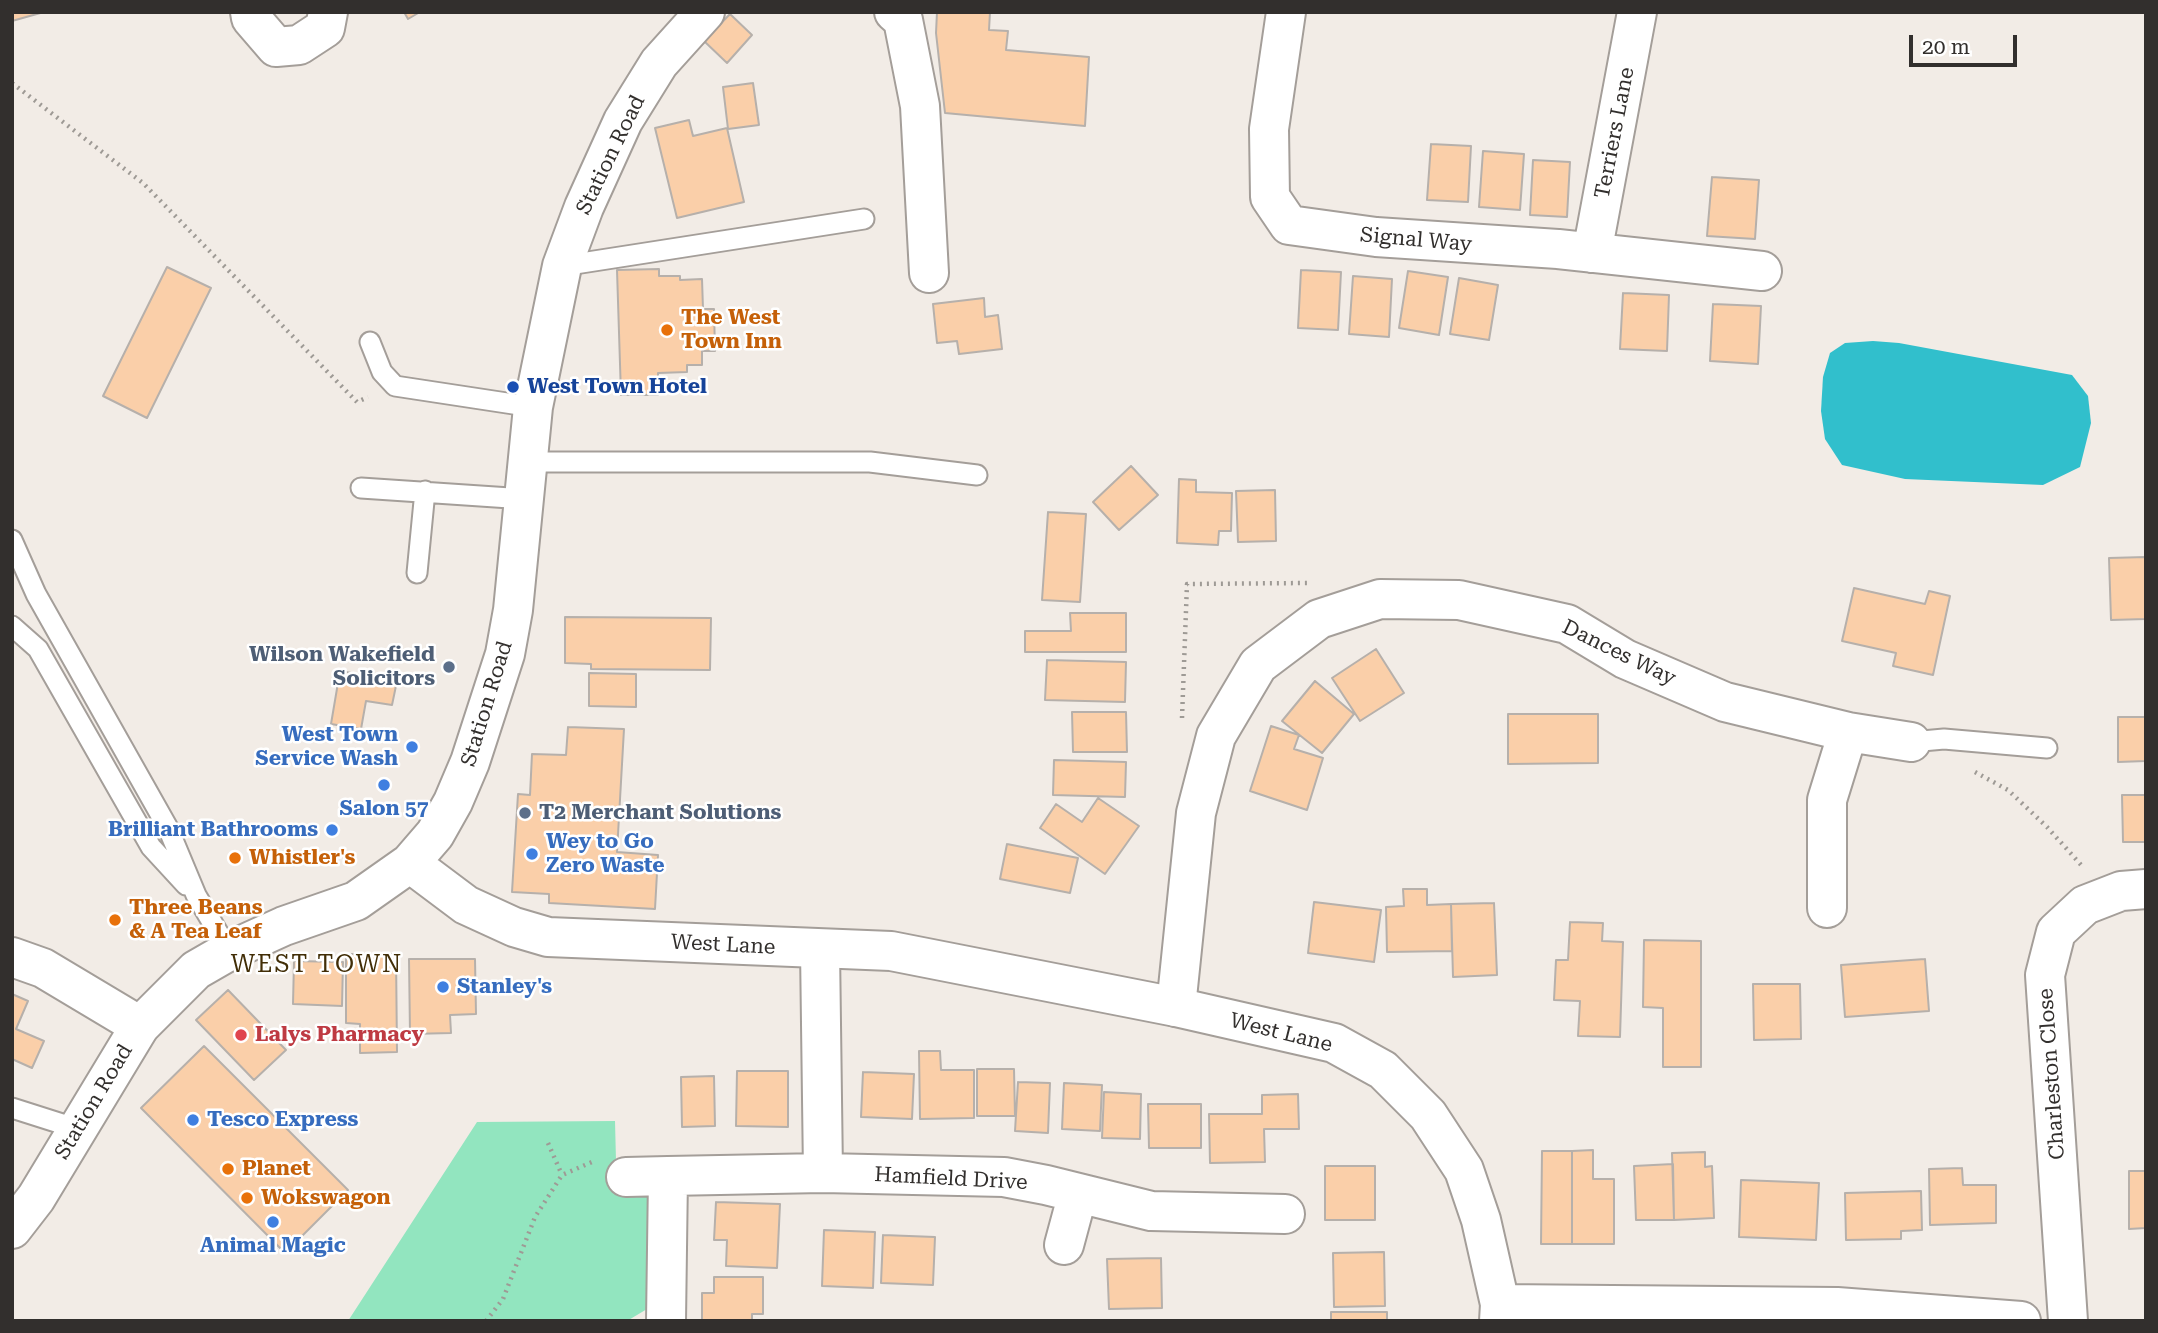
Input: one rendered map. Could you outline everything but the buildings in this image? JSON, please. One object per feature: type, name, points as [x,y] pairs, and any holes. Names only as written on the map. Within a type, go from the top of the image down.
[{"type":"street","points":[[250,12],[251,18],[276,47],[299,45],[325,27],[328,12]]},
{"type":"street","name":"Station Road","points":[[12,1229],[36,1198],[140,1026],[196,970],[229,951],[284,926],[356,901],[410,863],[435,834],[453,802],[470,762],[505,654],[513,610],[534,407],[562,266],[584,207],[623,121],[659,63],[705,12]]},
{"type":"street","points":[[894,12],[903,20],[920,106],[929,273]]},
{"type":"street","name":"Signal Way","points":[[1286,12],[1269,129],[1270,197],[1289,225],[1376,237],[1592,253],[1762,271]]},
{"type":"street","name":"Terriers Lane","points":[[1592,253],[1637,12]]},
{"type":"street","name":"Dances Way","points":[[1176,1007],[1196,813],[1216,736],[1258,665],[1319,620],[1380,599],[1459,600],[1567,624],[1625,659],[1725,702],[1848,732],[1911,742]]},
{"type":"street","points":[[1826,908],[1827,800],[1848,732]]},
{"type":"street","name":"West Lane","points":[[410,863],[466,905],[514,927],[548,937],[891,951],[1176,1007],[1334,1043],[1383,1070],[1428,1115],[1464,1170],[1481,1220],[1499,1313],[1832,1307],[2021,1321]]},
{"type":"street","name":"Charleston Close","points":[[2068,1321],[2045,975],[2056,932],[2085,905],[2121,891],[2146,889]]},
{"type":"street","points":[[820,949],[823,1173]]},
{"type":"street","points":[[12,957],[43,968],[140,1026]]},
{"type":"street","name":"Hamfield Drive","points":[[626,1177],[823,1173],[1004,1177],[1151,1211],[1285,1214]]},
{"type":"street","points":[[666,1321],[668,1176]]},
{"type":"street","points":[[1064,1245],[1078,1193]]},
{"type":"lane","points":[[562,266],[864,219]]},
{"type":"lane","points":[[370,342],[382,372],[395,386],[534,407]]},
{"type":"lane","points":[[361,488],[425,491],[526,481],[870,462],[977,475]]},
{"type":"lane","points":[[417,573],[425,491]]},
{"type":"lane","points":[[12,540],[36,594],[168,828],[196,895],[229,951]]},
{"type":"lane","points":[[12,626],[38,649],[151,847],[196,895]]},
{"type":"lane","points":[[1911,742],[1944,739],[2047,748]]},
{"type":"lane","points":[[12,1108],[78,1129]]},
{"type":"path","points":[[12,83],[143,183],[357,402],[395,386]]},
{"type":"path","points":[[1969,768],[2008,790],[2047,827],[2081,863],[2102,897]]},
{"type":"path","points":[[548,1143],[562,1175]]},
{"type":"path","points":[[486,1321],[503,1299],[535,1217],[562,1175],[590,1162],[616,1161],[626,1177]]},
{"type":"green space","points":[[615,1121],[616,1161],[652,1192],[652,1306],[627,1321],[348,1321],[477,1122]]},
{"type":"water","points":[[1845,343],[1899,343],[2072,375],[2088,396],[2091,423],[2080,467],[2043,485],[1905,479],[1842,465],[1825,439],[1821,411],[1823,377],[1830,353]]},
{"type":"place","name":"The West Town Inn","points":[[667,330]]},
{"type":"place","name":"West Town Hotel","points":[[513,387]]},
{"type":"place","name":"Wilson Wakefield Solicitors","points":[[449,667]]},
{"type":"place","name":"West Town Service Wash","points":[[412,747]]},
{"type":"place","name":"Salon 57","points":[[384,785]]},
{"type":"place","name":"T2 Merchant Solutions","points":[[525,813]]},
{"type":"place","name":"Brilliant Bathrooms","points":[[332,830]]},
{"type":"place","name":"Wey to Go Zero Waste","points":[[532,854]]},
{"type":"place","name":"Whistler's","points":[[235,858]]},
{"type":"place","name":"Three Beans & A Tea Leaf","points":[[115,920]]},
{"type":"place","name":"Stanley's","points":[[443,987]]},
{"type":"place","name":"Lalys Pharmacy","points":[[241,1035]]},
{"type":"place","name":"Tesco Express","points":[[193,1120]]},
{"type":"place","name":"Planet","points":[[228,1169]]},
{"type":"place","name":"Wokswagon","points":[[247,1198]]},
{"type":"place","name":"Animal Magic","points":[[273,1222]]},
{"type":"district","name":"WEST TOWN","points":[[317,965]]}]
